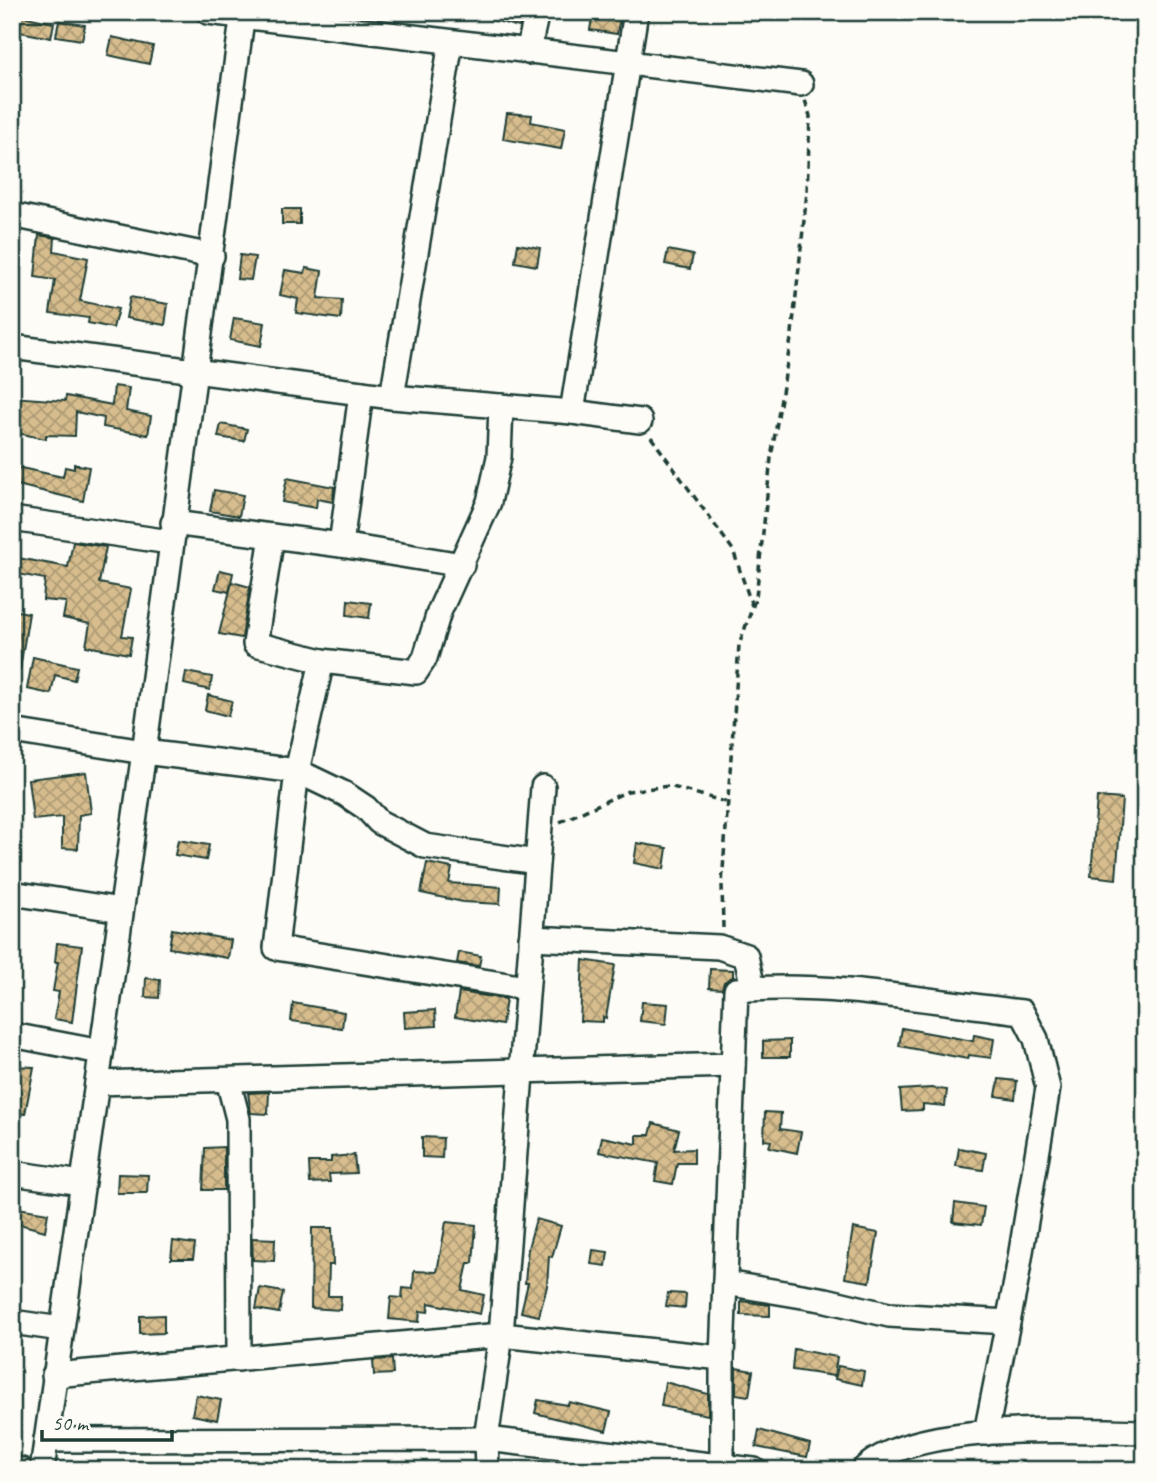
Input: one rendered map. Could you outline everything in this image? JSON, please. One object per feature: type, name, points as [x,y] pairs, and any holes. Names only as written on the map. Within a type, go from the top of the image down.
[{"type":"street","points":[[208,12],[801,85]]},
{"type":"street","points":[[528,52],[537,12]]},
{"type":"street","points":[[572,412],[636,12]]},
{"type":"street","points":[[42,1470],[144,752],[171,533],[212,256],[243,15]]},
{"type":"street","points":[[392,397],[451,42]]},
{"type":"street","points":[[12,215],[212,256]]},
{"type":"street","points":[[12,347],[392,397],[572,412],[640,421]]},
{"type":"street","points":[[341,545],[361,393]]},
{"type":"street","points":[[272,536],[255,644],[322,661],[416,671],[425,658],[439,612],[489,502],[499,457],[501,406]]},
{"type":"street","points":[[12,519],[171,533],[272,536],[462,565]]},
{"type":"street","points":[[322,661],[297,771],[276,947],[526,988]]},
{"type":"street","points":[[12,731],[144,752],[297,771],[345,794],[366,808],[379,822],[425,846],[537,862]]},
{"type":"street","points":[[487,1470],[486,1439],[501,1335],[543,787]]},
{"type":"street","points":[[12,893],[121,910]]},
{"type":"street","points":[[531,938],[719,947],[746,956],[753,988]]},
{"type":"street","points":[[722,1466],[722,1358],[736,990],[783,986],[838,990],[1022,1012],[1036,1039],[1048,1088],[986,1433]]},
{"type":"street","points":[[12,1035],[102,1052]]},
{"type":"street","points":[[97,1083],[733,1065]]},
{"type":"street","points":[[228,1080],[237,1119],[239,1359]]},
{"type":"street","points":[[12,1173],[82,1183]]},
{"type":"street","points":[[725,1283],[826,1300],[889,1315],[1008,1322]]},
{"type":"street","points":[[12,1322],[61,1329]]},
{"type":"street","points":[[54,1375],[501,1335],[722,1358]]},
{"type":"street","points":[[863,1470],[871,1462],[915,1444],[986,1433],[1145,1432]]},
{"type":"street","points":[[46,1440],[486,1439],[754,1470]]},
{"type":"street","points":[[12,1468],[21,1470]]},
{"type":"path","points":[[719,947],[724,919],[722,884],[740,645],[756,597],[771,458],[792,333],[807,192],[810,116],[801,85]]},
{"type":"path","points":[[640,421],[668,465],[733,550],[752,608]]},
{"type":"path","points":[[540,832],[628,791],[669,786],[729,804]]},
{"type":"building","points":[[482,12],[523,12],[519,27],[482,17]]},
{"type":"building","points":[[593,12],[621,12],[617,34],[590,30]]},
{"type":"building","points":[[18,15],[54,23],[51,38],[15,31]]},
{"type":"building","points":[[59,21],[85,25],[82,40],[56,36]]},
{"type":"building","points":[[112,37],[153,46],[149,64],[108,55]]},
{"type":"building","points":[[507,113],[532,115],[531,122],[565,129],[561,149],[503,139]]},
{"type":"building","points":[[282,209],[300,209],[300,224],[282,224]]},
{"type":"building","points":[[39,235],[55,238],[54,251],[88,258],[80,301],[118,309],[113,328],[88,323],[89,318],[50,313],[55,280],[35,277]]},
{"type":"building","points":[[518,244],[540,248],[537,266],[515,262]]},
{"type":"building","points":[[668,250],[693,255],[690,269],[665,264]]},
{"type":"building","points":[[240,255],[255,257],[251,280],[237,279]]},
{"type":"building","points":[[306,268],[322,271],[318,298],[342,300],[341,319],[296,313],[298,299],[280,295],[285,270],[305,273]]},
{"type":"building","points":[[130,297],[168,304],[165,325],[126,318]]},
{"type":"building","points":[[234,318],[265,323],[261,346],[230,340]]},
{"type":"building","points":[[114,386],[129,388],[126,411],[151,416],[148,435],[103,427],[104,418],[76,412],[75,436],[46,435],[46,439],[17,433],[20,417],[12,415],[12,397],[65,401],[66,396],[112,405]]},
{"type":"building","points":[[221,424],[247,429],[244,441],[218,437]]},
{"type":"building","points":[[74,464],[89,467],[83,501],[13,484],[16,467],[63,477],[65,467],[74,469]]},
{"type":"building","points":[[287,478],[334,487],[333,502],[317,499],[316,508],[282,502]]},
{"type":"building","points":[[214,490],[243,495],[239,516],[210,511]]},
{"type":"building","points":[[73,542],[106,547],[99,583],[131,589],[122,636],[132,637],[129,654],[86,646],[90,624],[63,618],[66,602],[43,600],[45,579],[12,573],[12,557],[68,567]]},
{"type":"building","points":[[220,570],[233,573],[229,592],[215,589]]},
{"type":"building","points":[[232,582],[250,587],[242,638],[219,634]]},
{"type":"building","points":[[348,600],[371,603],[369,618],[347,615]]},
{"type":"building","points":[[12,610],[29,613],[20,669],[12,668]]},
{"type":"building","points":[[33,657],[77,667],[74,680],[55,675],[51,694],[27,689]]},
{"type":"building","points":[[186,672],[212,677],[210,690],[184,684]]},
{"type":"building","points":[[208,695],[232,701],[228,716],[205,710]]},
{"type":"building","points":[[86,772],[91,813],[79,815],[78,849],[62,848],[62,817],[33,820],[28,779]]},
{"type":"building","points":[[1097,797],[1122,799],[1116,879],[1091,876]]},
{"type":"building","points":[[178,840],[209,845],[206,860],[175,855]]},
{"type":"building","points":[[637,843],[667,848],[664,869],[634,863]]},
{"type":"building","points":[[427,863],[452,868],[449,883],[501,887],[500,904],[463,902],[421,893]]},
{"type":"building","points":[[172,929],[231,940],[228,958],[169,948]]},
{"type":"building","points":[[57,943],[82,946],[72,1022],[54,1019],[59,992],[53,991],[58,962],[55,962]]},
{"type":"building","points":[[459,952],[481,956],[479,966],[457,963]]},
{"type":"building","points":[[583,960],[615,965],[606,1018],[603,1017],[603,1022],[580,1021]]},
{"type":"building","points":[[710,969],[733,970],[733,977],[724,982],[722,989],[709,988]]},
{"type":"building","points":[[146,978],[160,980],[159,998],[145,997]]},
{"type":"building","points":[[459,992],[506,999],[502,1025],[455,1017]]},
{"type":"building","points":[[642,1002],[668,1004],[666,1024],[640,1021]]},
{"type":"building","points":[[293,1003],[344,1012],[342,1028],[291,1021]]},
{"type":"building","points":[[435,1010],[436,1026],[405,1028],[404,1012]]},
{"type":"building","points":[[902,1028],[973,1041],[974,1035],[994,1039],[991,1058],[969,1055],[968,1059],[899,1046]]},
{"type":"building","points":[[790,1040],[790,1057],[763,1057],[763,1041]]},
{"type":"building","points":[[12,1066],[34,1067],[25,1114],[12,1112]]},
{"type":"building","points":[[999,1079],[1017,1081],[1015,1099],[996,1096]]},
{"type":"building","points":[[900,1090],[947,1090],[945,1106],[923,1104],[923,1110],[902,1111]]},
{"type":"building","points":[[269,1092],[268,1114],[251,1113],[248,1093]]},
{"type":"building","points":[[765,1112],[781,1113],[780,1129],[801,1132],[797,1153],[769,1147],[771,1141],[764,1140]]},
{"type":"building","points":[[653,1123],[679,1130],[674,1150],[694,1149],[694,1163],[677,1163],[673,1184],[655,1181],[658,1163],[599,1152],[602,1137],[637,1144],[637,1135],[650,1135]]},
{"type":"building","points":[[422,1137],[443,1138],[442,1158],[422,1157]]},
{"type":"building","points":[[224,1147],[224,1190],[203,1190],[205,1148]]},
{"type":"building","points":[[959,1148],[986,1153],[983,1170],[956,1166]]},
{"type":"building","points":[[354,1155],[356,1173],[329,1174],[330,1182],[310,1183],[309,1162],[331,1162],[331,1157]]},
{"type":"building","points":[[118,1174],[148,1175],[147,1193],[117,1193]]},
{"type":"building","points":[[955,1203],[984,1207],[981,1225],[953,1222]]},
{"type":"building","points":[[12,1207],[48,1213],[45,1231],[12,1222]]},
{"type":"building","points":[[536,1219],[561,1226],[552,1257],[549,1256],[547,1286],[539,1316],[521,1312],[528,1283],[525,1283],[528,1248]]},
{"type":"building","points":[[446,1222],[476,1225],[473,1263],[468,1263],[462,1290],[484,1295],[480,1314],[429,1303],[428,1312],[420,1311],[419,1322],[389,1319],[391,1297],[402,1298],[403,1288],[413,1289],[414,1271],[437,1272]]},
{"type":"building","points":[[312,1228],[332,1228],[333,1265],[329,1265],[328,1296],[341,1296],[340,1310],[311,1308]]},
{"type":"building","points":[[853,1228],[878,1233],[870,1282],[845,1278]]},
{"type":"building","points":[[252,1238],[275,1239],[274,1261],[253,1260]]},
{"type":"building","points":[[173,1241],[195,1244],[193,1259],[171,1259]]},
{"type":"building","points":[[593,1250],[608,1252],[606,1266],[591,1264]]},
{"type":"building","points":[[260,1288],[283,1292],[279,1313],[256,1309]]},
{"type":"building","points":[[668,1293],[686,1294],[685,1308],[666,1306]]},
{"type":"building","points":[[741,1301],[770,1305],[770,1316],[741,1315]]},
{"type":"building","points":[[164,1315],[164,1333],[140,1334],[140,1316]]},
{"type":"building","points":[[794,1349],[837,1357],[834,1376],[792,1370]]},
{"type":"building","points":[[392,1359],[393,1374],[374,1375],[373,1360]]},
{"type":"building","points":[[838,1366],[864,1371],[862,1385],[835,1379]]},
{"type":"building","points":[[736,1368],[753,1371],[749,1396],[736,1394]]},
{"type":"building","points":[[665,1382],[708,1394],[708,1415],[661,1406]]},
{"type":"building","points":[[196,1395],[221,1400],[217,1420],[192,1415]]},
{"type":"building","points":[[538,1400],[568,1405],[569,1402],[611,1412],[606,1431],[535,1413]]},
{"type":"building","points":[[759,1430],[810,1444],[807,1457],[756,1447]]}]
